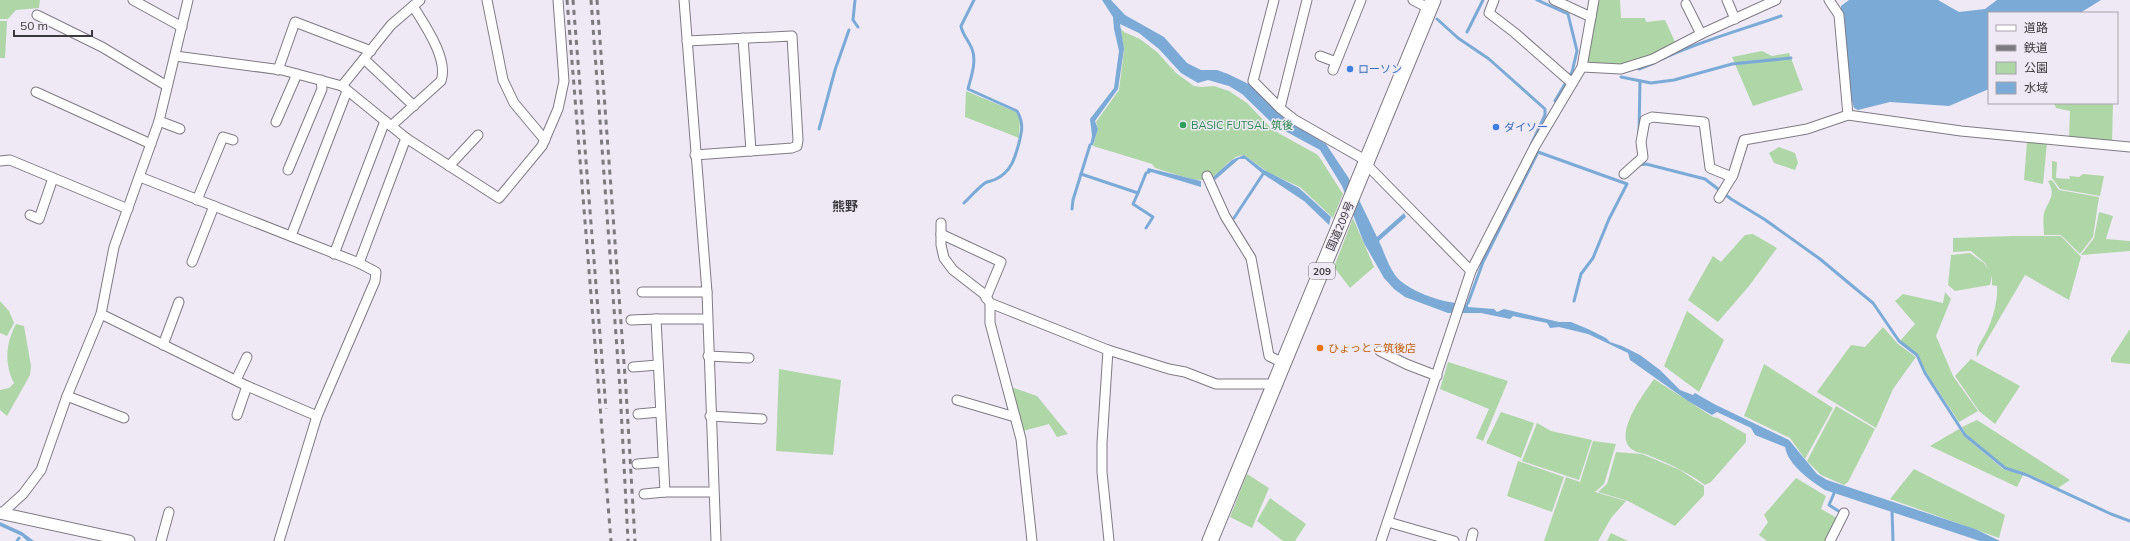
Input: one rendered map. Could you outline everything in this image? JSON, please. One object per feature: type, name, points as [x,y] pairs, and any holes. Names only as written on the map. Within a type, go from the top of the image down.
[{"type":"highway","name":"国道209号","points":[[1210,541],[1432,4]]},
{"type":"street","points":[[133,0],[182,27]]},
{"type":"street","points":[[0,513],[23,494],[41,470],[67,396],[100,314],[114,247],[159,121],[188,0]]},
{"type":"street","points":[[487,0],[504,80],[514,103],[545,140]]},
{"type":"street","points":[[175,56],[278,70],[321,80],[345,88],[406,138],[499,198],[542,146],[558,109],[564,81],[558,0]]},
{"type":"street","points":[[684,0],[695,155],[707,292],[710,416],[716,541]]},
{"type":"street","points":[[1274,0],[1253,81],[1280,108],[1295,120],[1366,163],[1471,271]]},
{"type":"street","points":[[1280,108],[1308,0]]},
{"type":"street","points":[[1320,56],[1334,66],[1361,0]]},
{"type":"street","points":[[1413,0],[1432,4]]},
{"type":"street","points":[[1494,0],[1489,13],[1515,33],[1572,83]]},
{"type":"street","points":[[1554,0],[1591,17]]},
{"type":"street","points":[[1382,541],[1471,271],[1535,146],[1582,66],[1594,0]]},
{"type":"street","points":[[1727,0],[1736,19]]},
{"type":"street","points":[[1582,66],[1621,69],[1652,59],[1701,34],[1776,0]]},
{"type":"street","points":[[1829,0],[1839,15],[1848,115]]},
{"type":"street","points":[[291,236],[345,88],[364,59],[392,25],[416,3],[435,42],[443,74],[440,81],[414,106],[388,123],[334,254]]},
{"type":"street","points":[[1686,4],[1701,34]]},
{"type":"street","points":[[37,15],[102,47],[167,86]]},
{"type":"street","points":[[278,70],[295,22],[371,51]]},
{"type":"street","points":[[687,42],[792,36],[798,140],[797,146],[792,148],[695,155]]},
{"type":"street","points":[[744,38],[751,151]]},
{"type":"street","points":[[364,59],[414,106]]},
{"type":"street","points":[[276,122],[297,74]]},
{"type":"street","points":[[288,170],[322,89],[321,80]]},
{"type":"street","points":[[36,92],[151,144]]},
{"type":"street","points":[[1719,198],[1732,178],[1744,140],[1806,129],[1848,115],[1961,131],[2130,147]]},
{"type":"street","points":[[1624,174],[1643,157],[1641,142],[1645,120],[1652,117],[1704,122],[1710,168],[1732,178]]},
{"type":"street","points":[[159,121],[180,129]]},
{"type":"street","points":[[449,166],[478,135]]},
{"type":"street","points":[[198,200],[223,137],[233,140]]},
{"type":"street","points":[[359,263],[406,138]]},
{"type":"street","points":[[0,161],[10,160],[128,209]]},
{"type":"street","points":[[0,165],[17,163]]},
{"type":"street","points":[[1207,176],[1225,216],[1251,258],[1268,356],[1283,363]]},
{"type":"street","points":[[140,177],[359,263],[376,272],[375,281],[317,416],[278,541]]},
{"type":"street","points":[[30,215],[39,219],[53,178]]},
{"type":"street","points":[[192,262],[214,206]]},
{"type":"street","points":[[941,223],[944,258],[953,270],[988,300],[1108,350],[1186,372],[1216,384],[1275,384]]},
{"type":"street","points":[[941,234],[1001,262],[988,300],[990,323],[1015,418],[1024,459],[1032,541]]},
{"type":"street","points":[[642,292],[707,292]]},
{"type":"street","points":[[163,345],[179,302]]},
{"type":"street","points":[[100,314],[247,386],[317,416]]},
{"type":"street","points":[[656,319],[662,462],[665,492]]},
{"type":"street","points":[[631,320],[707,319]]},
{"type":"street","points":[[1108,350],[1102,443],[1102,472],[1109,541]]},
{"type":"street","points":[[1380,351],[1406,364],[1437,376]]},
{"type":"street","points":[[708,356],[749,358]]},
{"type":"street","points":[[236,380],[247,357]]},
{"type":"street","points":[[633,367],[658,365]]},
{"type":"street","points":[[237,415],[247,386]]},
{"type":"street","points":[[67,396],[124,418]]},
{"type":"street","points":[[957,400],[1015,418]]},
{"type":"street","points":[[638,414],[660,412]]},
{"type":"street","points":[[710,416],[762,419]]},
{"type":"street","points":[[637,464],[662,462]]},
{"type":"street","points":[[644,494],[665,492],[713,492]]},
{"type":"street","points":[[161,541],[169,512]]},
{"type":"street","points":[[0,513],[129,541]]},
{"type":"street","points":[[1830,541],[1844,514]]},
{"type":"street","points":[[1388,522],[1454,541]]},
{"type":"green space","points":[[0,0],[40,0],[39,8],[16,10],[8,19],[0,19]]},
{"type":"green space","points":[[1597,0],[1620,0],[1621,18],[1645,18],[1646,22],[1665,20],[1676,44],[1651,57],[1621,67],[1585,65]]},
{"type":"green space","points":[[0,21],[7,21],[5,58],[0,58]]},
{"type":"green space","name":"BASIC FUTSAL 筑後","points":[[1120,28],[1124,32],[1140,39],[1157,52],[1176,73],[1194,86],[1214,86],[1229,91],[1247,103],[1273,130],[1318,155],[1343,194],[1333,218],[1300,187],[1269,173],[1244,155],[1233,159],[1209,179],[1198,180],[1155,168],[1152,164],[1093,146],[1098,129],[1096,122],[1119,90],[1124,50]]},
{"type":"green space","points":[[1762,51],[1772,56],[1789,53],[1803,90],[1753,106],[1732,57]]},
{"type":"green space","points":[[966,91],[1016,112],[1020,119],[1019,138],[965,117]]},
{"type":"green space","points":[[2054,104],[2113,104],[2112,143],[2069,138],[2070,111],[2056,108]]},
{"type":"green space","points":[[2027,142],[2047,143],[2043,184],[2024,180]]},
{"type":"green space","points":[[1779,147],[1795,153],[1798,163],[1795,170],[1774,163],[1769,153]]},
{"type":"green space","points":[[2052,161],[2057,162],[2056,178],[2070,179],[2069,176],[2079,177],[2083,174],[2104,176],[2100,196],[2060,189],[2052,178]]},
{"type":"green space","points":[[2052,180],[2059,190],[2099,197],[2093,237],[2080,254],[2061,235],[2044,235],[2044,213],[2052,193],[2048,181]]},
{"type":"green space","points":[[2099,212],[2113,216],[2106,239],[2130,241],[2130,251],[2081,255],[2094,238]]},
{"type":"green space","points":[[1353,218],[1374,267],[1350,288],[1334,267]]},
{"type":"green space","points":[[1753,234],[1777,248],[1749,286],[1718,322],[1688,300],[1713,256],[1721,262],[1745,235]]},
{"type":"green space","points":[[2061,236],[2081,257],[2069,300],[2025,275],[1977,357],[1978,347],[1987,331],[1993,315],[1997,297],[1997,286],[1992,285],[1992,275],[1990,285],[1955,291],[1948,285],[1951,255],[1970,253],[1984,263],[1989,270],[1985,263],[1971,251],[1953,252],[1953,238]]},
{"type":"green space","points":[[1945,292],[1951,299],[1936,336],[1953,376],[1978,411],[1959,422],[1926,372],[1917,354],[1900,341],[1915,324],[1895,301],[1903,294],[1943,303]]},
{"type":"green space","points":[[0,301],[9,311],[14,323],[7,336],[0,333]]},
{"type":"green space","points":[[1687,311],[1724,340],[1699,392],[1664,366]]},
{"type":"green space","points":[[16,324],[24,326],[31,366],[30,375],[7,416],[0,410],[0,390],[9,388],[14,383],[9,368],[8,346]]},
{"type":"green space","points":[[1883,327],[1898,344],[1916,357],[1893,389],[1876,428],[1817,392],[1851,345],[1865,347]]},
{"type":"green space","points":[[2130,329],[2130,364],[2111,362],[2111,358]]},
{"type":"green space","points":[[1971,359],[2020,386],[1995,424],[1979,411],[1955,376]]},
{"type":"green space","points":[[1448,362],[1508,381],[1483,441],[1476,438],[1489,409],[1440,389]]},
{"type":"green space","points":[[1764,364],[1833,408],[1805,459],[1790,438],[1744,416]]},
{"type":"green space","points":[[779,369],[841,380],[833,455],[776,451]]},
{"type":"green space","points":[[1654,379],[1713,417],[1718,418],[1746,434],[1746,442],[1711,482],[1705,485],[1671,465],[1633,450],[1627,443],[1626,435],[1632,414]]},
{"type":"green space","points":[[1011,387],[1037,396],[1068,434],[1057,437],[1049,424],[1023,431]]},
{"type":"green space","points":[[1836,406],[1875,429],[1848,482],[1844,485],[1821,475],[1807,461]]},
{"type":"green space","points":[[1501,412],[1534,423],[1521,458],[1486,443]]},
{"type":"green space","points":[[1977,420],[2070,480],[2058,488],[2028,474],[2005,467],[1966,434],[1962,427]]},
{"type":"green space","points":[[1537,423],[1551,431],[1592,440],[1579,480],[1522,461]]},
{"type":"green space","points":[[1959,429],[1964,436],[2003,469],[2023,475],[2017,487],[1930,446]]},
{"type":"green space","points":[[1593,441],[1616,444],[1604,484],[1595,492],[1626,501],[1611,518],[1598,541],[1544,541],[1566,477],[1580,482]]},
{"type":"green space","points":[[1616,452],[1642,454],[1680,470],[1704,486],[1704,495],[1675,526],[1628,501],[1598,492],[1607,484]]},
{"type":"green space","points":[[1518,461],[1564,477],[1552,512],[1507,496]]},
{"type":"green space","points":[[1914,469],[2005,515],[1999,538],[1890,499]]},
{"type":"green space","points":[[1247,474],[1269,488],[1252,528],[1230,517]]},
{"type":"green space","points":[[1796,478],[1826,496],[1821,509],[1837,518],[1826,541],[1767,541],[1759,535],[1768,522],[1764,515]]},
{"type":"green space","points":[[1270,498],[1306,524],[1295,541],[1283,541],[1257,521]]},
{"type":"green space","points":[[1611,533],[1628,541],[1607,541]]},
{"type":"water","points":[[1102,0],[1111,0],[1125,15],[1164,37],[1187,63],[1201,70],[1217,70],[1257,88],[1289,121],[1326,144],[1348,177],[1377,237],[1404,213],[1406,217],[1379,241],[1388,263],[1395,275],[1408,287],[1439,300],[1468,303],[1468,307],[1494,309],[1497,312],[1504,309],[1559,322],[1571,322],[1588,329],[1606,338],[1610,342],[1640,355],[1660,370],[1680,390],[1693,395],[1695,393],[1714,404],[1789,440],[1817,474],[1827,480],[1975,529],[2000,541],[1980,541],[1825,490],[1795,466],[1787,454],[1785,447],[1755,435],[1751,428],[1717,412],[1712,415],[1688,401],[1630,360],[1628,353],[1588,334],[1559,327],[1550,328],[1547,323],[1513,316],[1510,319],[1481,313],[1448,313],[1405,297],[1394,289],[1384,278],[1364,243],[1342,186],[1320,150],[1274,125],[1242,94],[1229,86],[1208,80],[1198,83],[1181,73],[1159,49],[1139,33],[1120,24],[1124,49],[1118,89],[1095,121],[1098,129],[1093,145],[1090,145],[1092,136],[1090,119],[1114,88],[1119,51],[1113,17]]},
{"type":"water","points":[[1849,0],[1938,0],[1959,12],[1985,9],[1997,0],[2101,0],[2082,12],[1988,12],[1988,89],[1949,106],[1890,102],[1858,110],[1854,108],[1850,94],[1841,6]]},
{"type":"water","points":[[1244,155],[1264,170],[1299,188],[1331,217],[1329,225],[1304,201],[1263,174],[1245,159],[1239,159],[1215,180],[1213,177],[1232,160]]},
{"type":"water","points":[[1148,168],[1201,181],[1201,187],[1151,172],[1149,174],[1146,173]]},
{"type":"water","points":[[0,522],[22,532],[34,541],[27,541],[22,536],[0,526]]},
{"type":"waterway","points":[[855,0],[853,20],[858,27]]},
{"type":"waterway","points":[[964,203],[985,183],[995,180],[1005,173],[1012,164],[1022,131],[1021,119],[1017,111],[968,89],[974,59],[971,46],[961,26],[974,0]]},
{"type":"waterway","points":[[1467,32],[1483,0]]},
{"type":"waterway","points":[[1537,0],[1568,14],[1577,51],[1572,72],[1555,101]]},
{"type":"waterway","points":[[1662,59],[1706,41],[1781,16]]},
{"type":"waterway","points":[[1437,19],[1458,38],[1489,59],[1545,109],[1545,115],[1531,145]]},
{"type":"waterway","points":[[819,129],[835,70],[849,30]]},
{"type":"waterway","points":[[1621,77],[1651,83],[1674,80],[1732,64],[1791,58]]},
{"type":"waterway","points":[[1639,69],[1654,63]]},
{"type":"waterway","points":[[1639,133],[1640,81]]},
{"type":"waterway","points":[[1072,209],[1073,200],[1090,145]]},
{"type":"waterway","points":[[1468,303],[1483,262],[1538,152],[1627,184],[1609,219],[1593,258],[1581,274],[1574,301]]},
{"type":"waterway","points":[[1638,165],[1646,164],[1705,179],[1731,199],[1764,219],[1820,259],[1873,303],[1899,341],[1917,355],[1925,373],[1965,435],[2005,468],[2027,475],[2111,514],[2130,521]]},
{"type":"waterway","points":[[1138,193],[1146,173]]},
{"type":"waterway","points":[[1081,174],[1138,193],[1133,204],[1153,217],[1146,228]]},
{"type":"waterway","points":[[1234,218],[1263,174]]},
{"type":"waterway","points":[[1835,491],[1829,505],[1840,512]]},
{"type":"waterway","points":[[1892,509],[1893,541]]},
{"type":"railway","points":[[567,0],[611,541]]},
{"type":"railway","points":[[573,0],[606,409]]},
{"type":"railway","points":[[591,0],[620,389],[628,541]]},
{"type":"railway","points":[[597,0],[626,390],[635,541]]},
{"type":"place","name":"ローソン","points":[[1350,69]]},
{"type":"place","name":"BASIC FUTSAL 筑後","points":[[1183,125]]},
{"type":"place","name":"ダイソー","points":[[1496,127]]},
{"type":"place","name":"ひょっとこ筑後店","points":[[1320,348]]},
{"type":"district","name":"熊野","points":[[845,206]]}]
